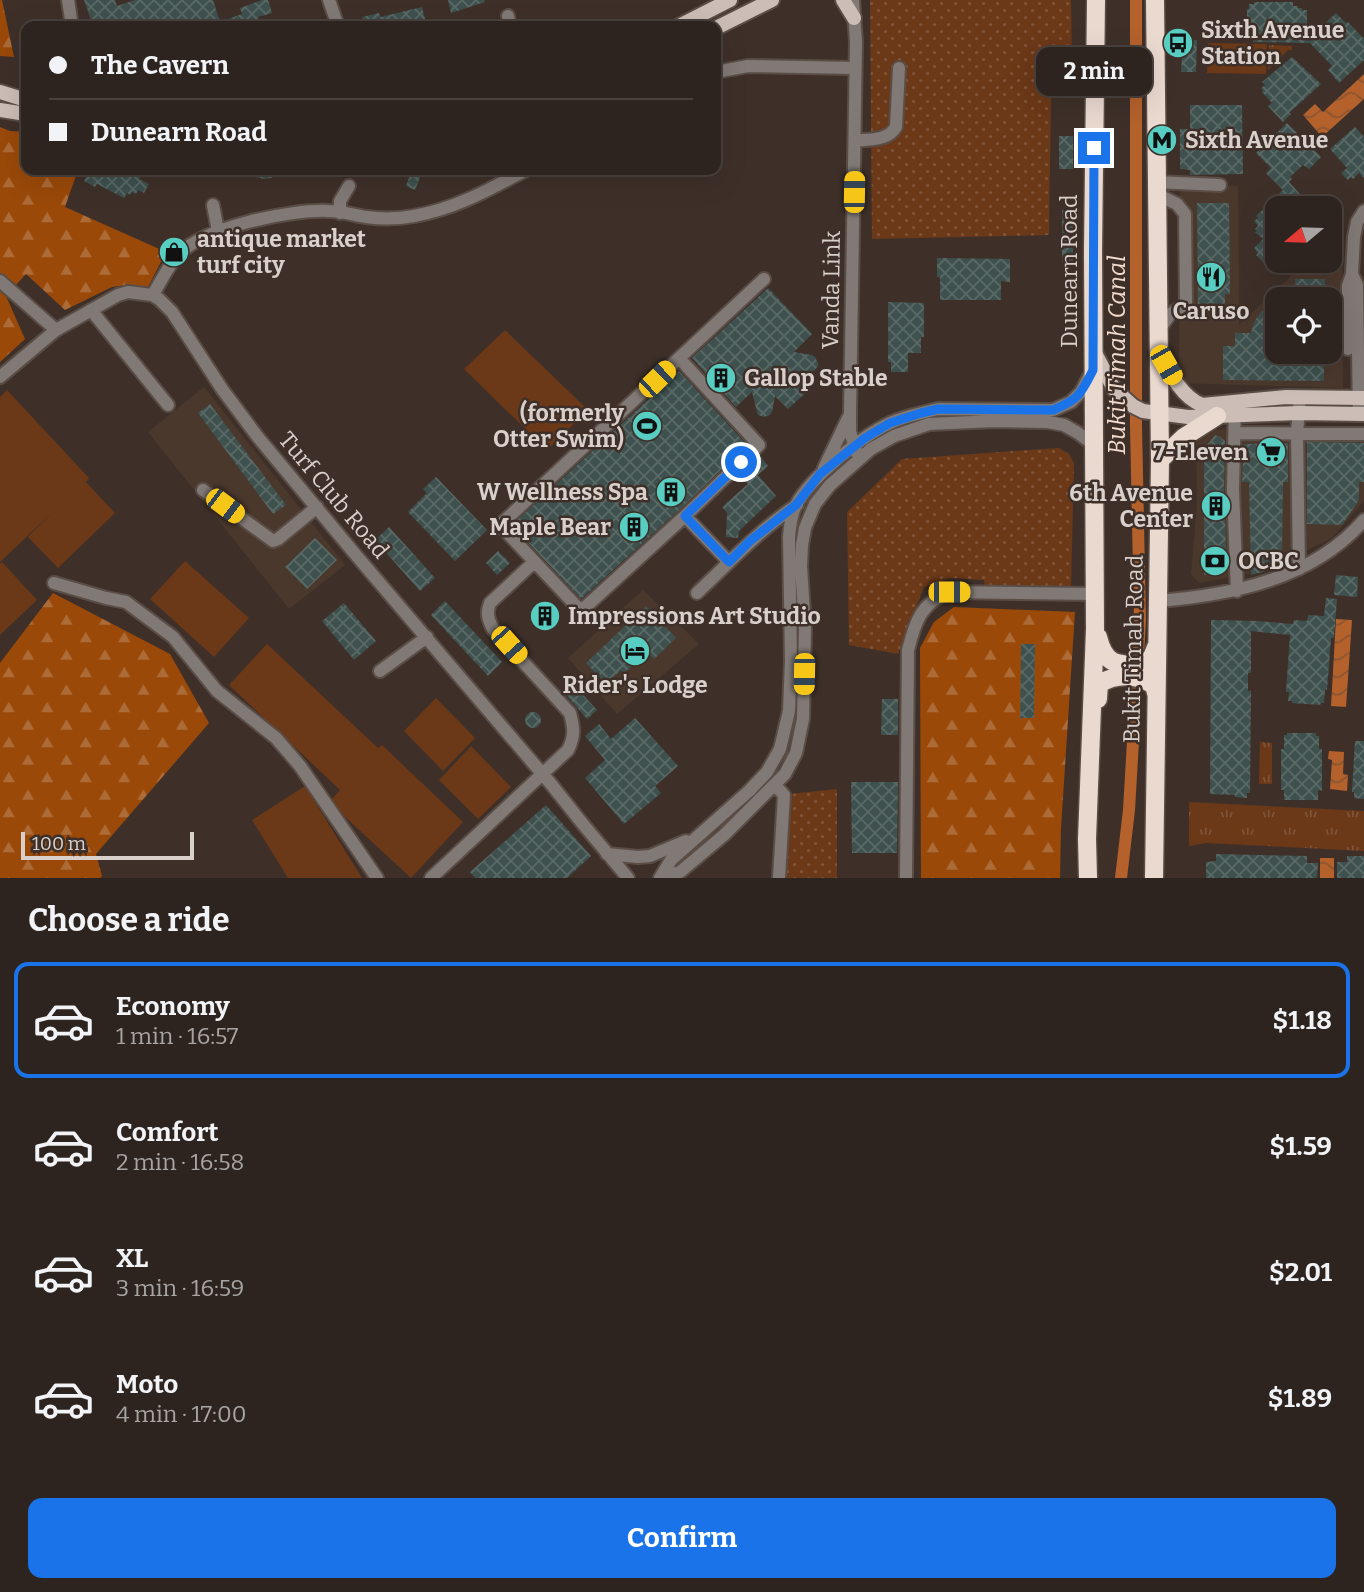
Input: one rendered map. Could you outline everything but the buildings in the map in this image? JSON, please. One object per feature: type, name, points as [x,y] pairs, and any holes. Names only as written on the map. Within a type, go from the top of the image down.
[{"type":"highway","name":"Dunearn Road","points":[[1088,878],[1087,839],[1096,629],[1093,350],[1096,0]]},
{"type":"highway","name":"Bukit Timah Road","points":[[1154,878],[1160,460],[1151,412],[1158,351],[1155,1]]},
{"type":"highway","points":[[1160,460],[1184,437],[1229,411]]},
{"type":"highway","points":[[1096,629],[1101,652],[1121,671]]},
{"type":"highway","points":[[1143,671],[1157,644]]},
{"type":"highway","points":[[1087,839],[1099,684],[1121,671],[1143,671]]},
{"type":"highway","points":[[1143,671],[1154,685],[1156,693]]},
{"type":"main road","points":[[689,21],[730,0]]},
{"type":"main road","points":[[721,26],[772,0]]},
{"type":"main road","points":[[843,0],[855,18]]},
{"type":"main road","points":[[855,0],[855,18]]},
{"type":"main road","points":[[0,92],[21,98]]},
{"type":"main road","points":[[0,110],[21,113]]},
{"type":"main road","points":[[1093,350],[1114,389],[1123,398],[1151,412],[1179,417],[1229,411],[1300,397],[1357,398]]},
{"type":"main road","points":[[1158,351],[1174,379],[1202,405],[1229,411],[1357,415]]},
{"type":"street","points":[[68,0],[71,21]]},
{"type":"street","points":[[329,0],[336,21]]},
{"type":"street","name":"Vanda Link","points":[[855,18],[850,432],[856,453]]},
{"type":"street","points":[[721,71],[748,66],[855,68]]},
{"type":"street","points":[[855,141],[892,134],[896,127],[898,68]]},
{"type":"street","points":[[155,291],[177,256],[194,242],[225,228],[276,216],[328,211],[397,218],[444,209],[476,197],[517,175]]},
{"type":"street","points":[[1156,188],[1220,185]]},
{"type":"street","points":[[340,213],[340,201],[349,186]]},
{"type":"street","points":[[1156,188],[1177,204],[1185,215],[1186,304],[1170,314],[1158,331]]},
{"type":"street","points":[[213,205],[218,231]]},
{"type":"street","points":[[1357,415],[1352,349],[1354,237],[1357,222],[1364,211]]},
{"type":"street","points":[[679,358],[759,445],[581,611],[500,525],[679,358],[764,279]]},
{"type":"street","points":[[0,281],[56,330]]},
{"type":"street","points":[[1352,349],[1361,306],[1353,286]]},
{"type":"street","name":"Turf Club Road","points":[[0,377],[56,330],[118,295],[128,292],[152,295],[159,299],[172,312],[257,436],[628,878]]},
{"type":"street","points":[[91,310],[168,405]]},
{"type":"street","points":[[660,878],[680,872],[712,845],[775,785],[785,774],[796,753],[803,719],[805,629],[801,566],[805,528],[818,499],[856,453],[890,423],[938,409],[1053,410],[1071,402],[1082,392],[1093,370]]},
{"type":"street","points":[[1299,569],[1297,433],[1300,397]]},
{"type":"street","points":[[1229,411],[1235,433],[1233,489],[1237,591]]},
{"type":"street","name":"Vanda Link","points":[[820,474],[850,414]]},
{"type":"street","points":[[697,593],[750,541],[796,505],[820,474],[856,453],[871,449],[909,430],[929,424],[1048,422],[1064,425],[1094,445]]},
{"type":"street","points":[[1235,433],[1364,434]]},
{"type":"street","points":[[202,489],[273,541],[317,507]]},
{"type":"street","points":[[796,505],[818,499]]},
{"type":"street","points":[[660,878],[671,860],[767,772],[780,749],[789,711],[789,537],[796,505]]},
{"type":"street","points":[[685,516],[729,562]]},
{"type":"street","points":[[1158,601],[1237,591],[1268,582],[1299,569],[1342,543],[1364,520]]},
{"type":"street","points":[[431,878],[568,750],[574,739],[570,713],[493,629],[488,620],[490,603],[534,562]]},
{"type":"street","points":[[54,583],[126,602],[173,637],[217,691],[276,738],[300,766],[377,878]]},
{"type":"street","points":[[906,878],[908,650],[913,630],[922,612],[936,598],[949,592],[1095,594]]},
{"type":"street","points":[[380,671],[427,637]]},
{"type":"street","points":[[775,785],[784,795],[779,878]]},
{"type":"street","points":[[702,833],[712,845]]},
{"type":"street","points":[[607,854],[638,858],[650,856],[702,833]]},
{"type":"shaded area","points":[[1180,186],[1238,186],[1239,325],[1265,301],[1265,364],[1342,364],[1342,287],[1279,287],[1294,273],[1342,273],[1342,228],[1343,388],[1179,383]]},
{"type":"shaded area","points":[[204,387],[345,565],[289,609],[148,432]]},
{"type":"shaded area","points":[[1364,428],[1364,501],[1332,538],[1277,565],[1199,583],[1191,574],[1197,505],[1196,430]]},
{"type":"shaded area","points":[[643,590],[699,644],[617,714],[568,658]]},
{"type":"green space","points":[[2,0],[14,57],[0,56]]},
{"type":"green space","points":[[870,0],[1071,0],[1072,61],[1061,96],[1051,97],[1049,235],[872,239]]},
{"type":"green space","points":[[1208,43],[1267,44],[1266,74],[1207,73]]},
{"type":"green space","points":[[1269,45],[1292,46],[1292,50],[1288,50],[1268,70]]},
{"type":"green space","points":[[0,127],[21,132],[21,175],[76,175],[65,207],[166,252],[148,287],[112,287],[65,310],[26,274],[6,296],[25,339],[0,362]]},
{"type":"green space","points":[[505,330],[588,410],[547,450],[464,369]]},
{"type":"green space","points":[[7,390],[89,478],[86,482],[115,513],[58,568],[28,537],[53,512],[0,562],[0,397]]},
{"type":"green space","points":[[1059,448],[1069,454],[1074,463],[1071,588],[985,588],[984,580],[950,578],[924,587],[898,654],[849,645],[847,512],[902,459]]},
{"type":"green space","points":[[185,561],[249,618],[214,657],[150,599]]},
{"type":"green space","points":[[2,562],[37,600],[0,635],[0,564]]},
{"type":"green space","points":[[53,593],[170,654],[209,723],[96,854],[102,876],[100,878],[0,878],[0,663]]},
{"type":"green space","points":[[954,607],[1075,612],[1060,878],[921,878],[920,648],[934,622]]},
{"type":"green space","points":[[267,644],[378,748],[382,745],[463,822],[411,878],[329,802],[340,790],[229,685]]},
{"type":"green space","points":[[436,698],[475,738],[443,771],[404,731]]},
{"type":"green space","points":[[1260,742],[1272,743],[1272,784],[1259,784]]},
{"type":"green space","points":[[471,746],[511,787],[478,819],[439,780]]},
{"type":"green space","points":[[305,786],[362,878],[288,878],[252,820]]},
{"type":"green space","points":[[837,789],[837,878],[784,878],[790,794]]},
{"type":"green space","points":[[1189,802],[1364,811],[1364,851],[1206,843],[1189,846]]},
{"type":"water","points":[[1364,74],[1364,99],[1322,137],[1303,115],[1315,104],[1323,112]]},
{"type":"water","points":[[1336,619],[1352,620],[1346,707],[1331,706]]},
{"type":"water","points":[[1329,751],[1344,752],[1343,774],[1348,775],[1347,791],[1330,789],[1332,760],[1328,759]]},
{"type":"water","points":[[1320,858],[1334,858],[1334,878],[1320,878]]},
{"type":"waterway","name":"Bukit Timah Canal","points":[[1121,878],[1129,810],[1140,620],[1136,426],[1136,0]]},
{"type":"place","name":"Sixth Avenue Station","points":[[1178,43]]},
{"type":"place","name":"Sixth Avenue","points":[[1162,140]]},
{"type":"place","name":"antique market turf city","points":[[174,252]]},
{"type":"place","name":"Caruso","points":[[1211,277]]},
{"type":"place","name":"Gallop Stable","points":[[721,378]]},
{"type":"place","name":"(formerly Otter Swim)","points":[[647,426]]},
{"type":"place","name":"7-Eleven","points":[[1271,452]]},
{"type":"place","name":"W Wellness Spa","points":[[671,492]]},
{"type":"place","name":"6th Avenue Center","points":[[1216,506]]},
{"type":"place","name":"Maple Bear","points":[[634,527]]},
{"type":"place","name":"OCBC","points":[[1215,561]]},
{"type":"place","name":"Impressions Art Studio","points":[[545,616]]},
{"type":"place","name":"Rider's Lodge","points":[[635,651]]},
{"type":"route","points":[[741,462],[685,516],[729,562],[750,541],[796,505],[820,474],[865,438],[890,423],[938,409],[1053,410],[1071,402],[1082,392],[1093,370],[1094,148]]}]
